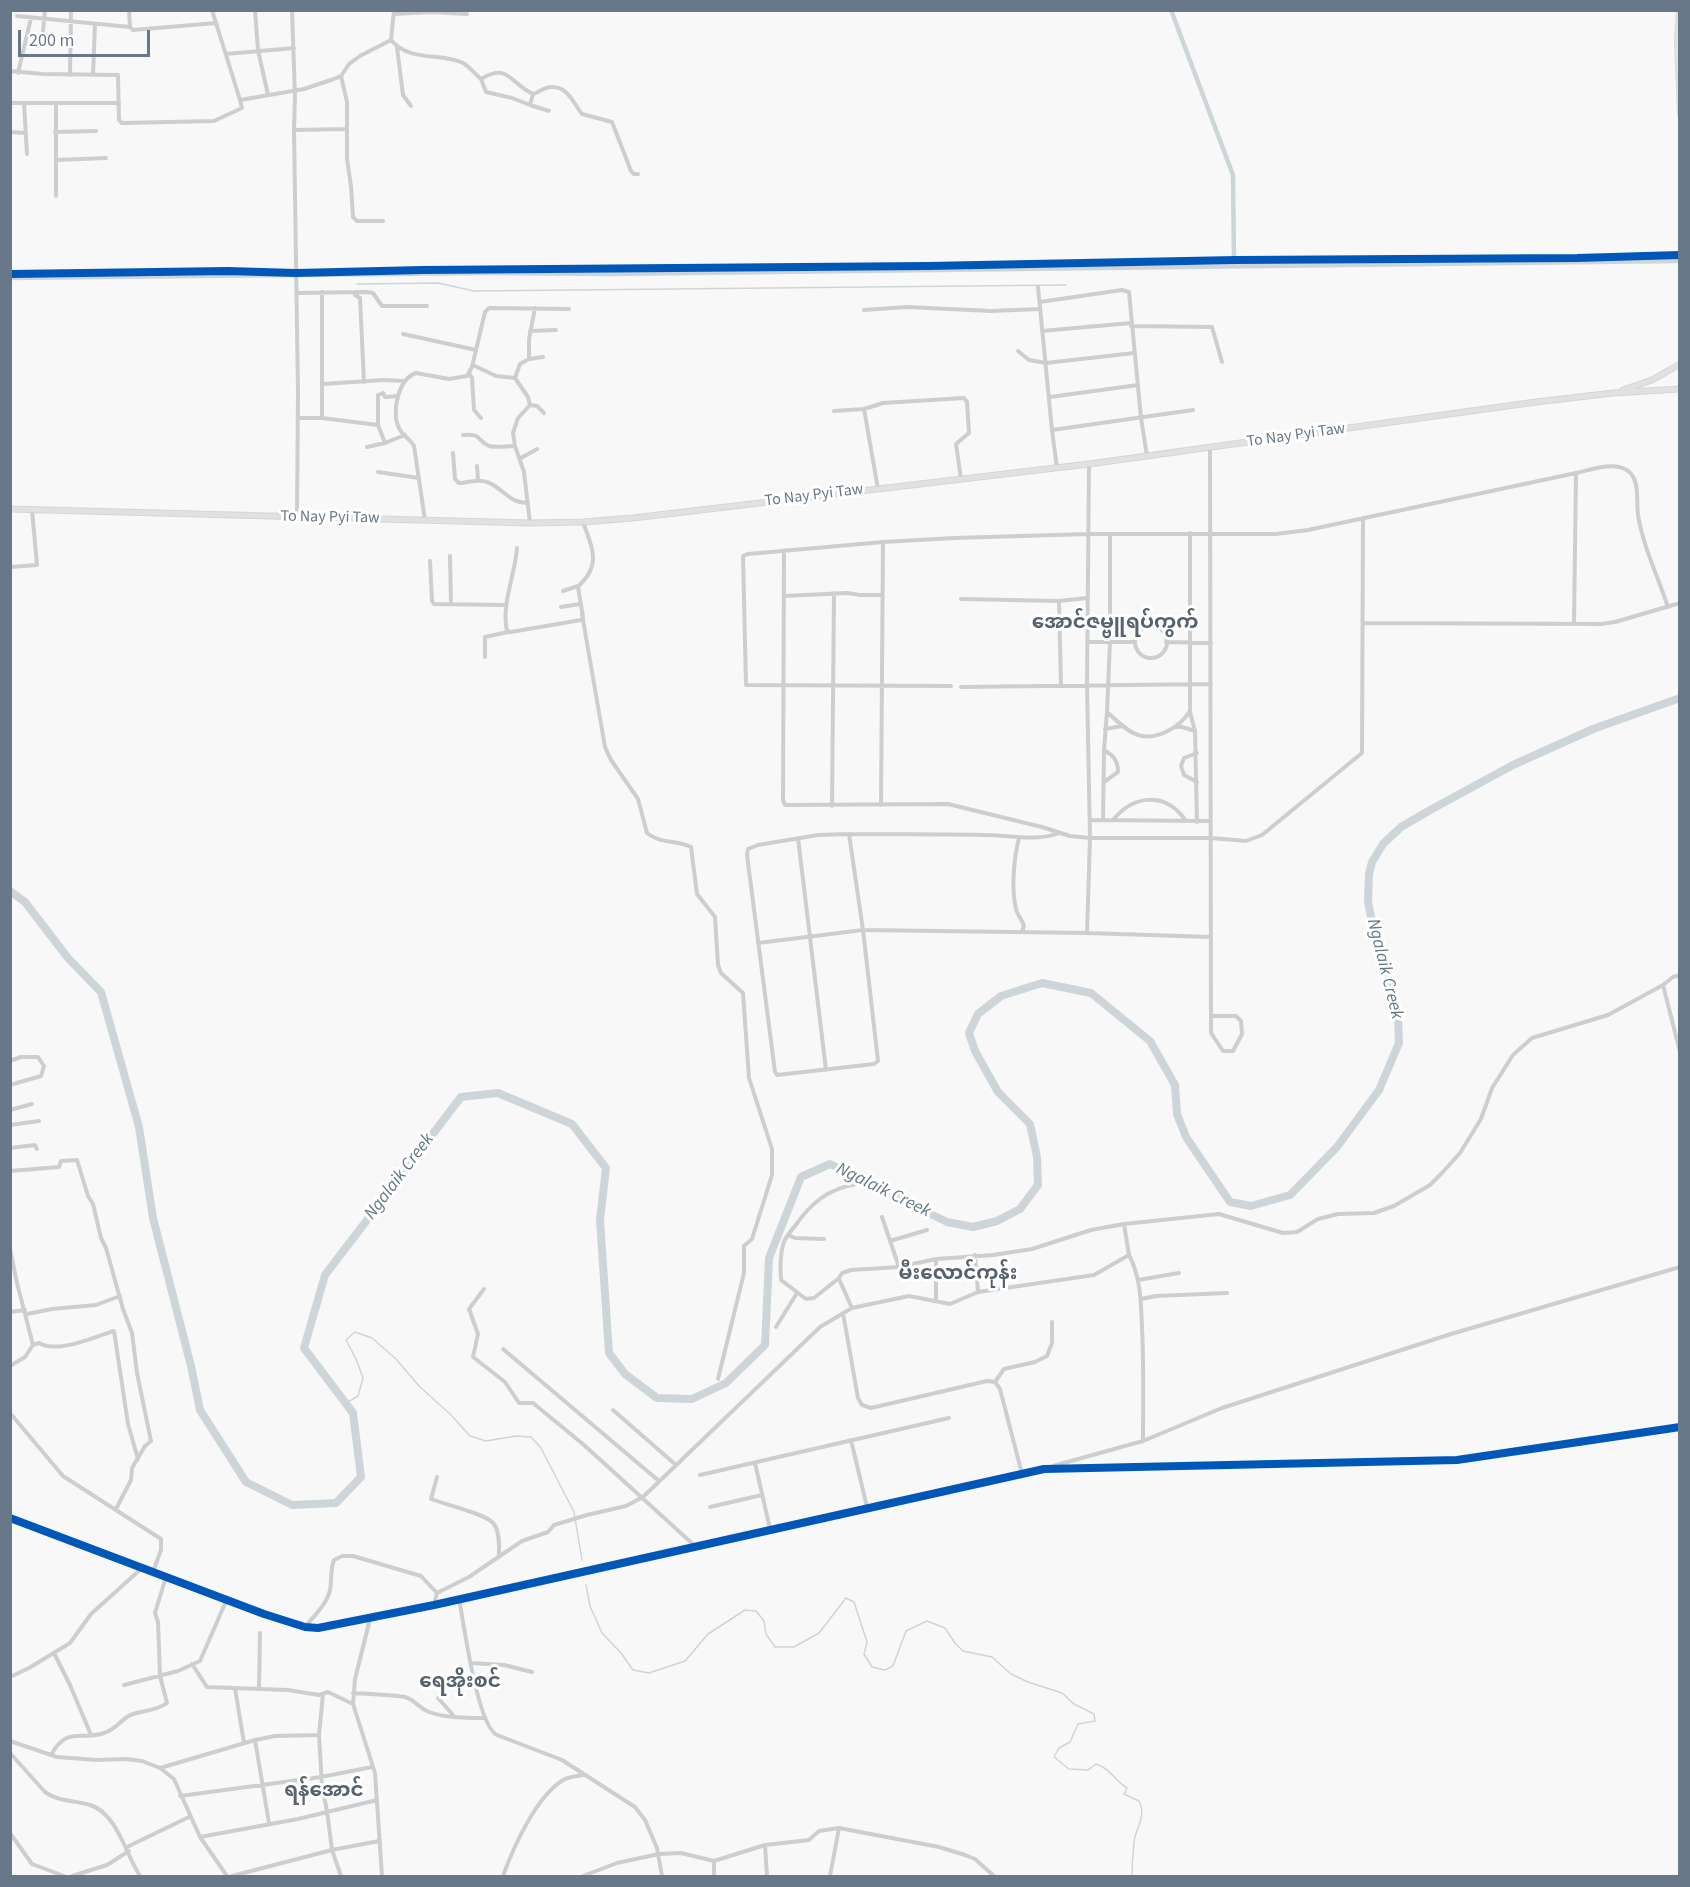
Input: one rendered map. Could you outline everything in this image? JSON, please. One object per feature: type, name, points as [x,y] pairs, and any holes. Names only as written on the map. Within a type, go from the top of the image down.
[{"type":"main road","points":[[1678,10],[1680,114]]},
{"type":"main road","points":[[1612,393],[1652,380],[1680,364]]},
{"type":"main road","points":[[1612,393],[1680,389]]},
{"type":"main road","name":"To Nay Pyi Taw","points":[[10,509],[530,523],[583,522],[1089,464],[1612,393]]},
{"type":"street","points":[[44,36],[45,10]]},
{"type":"street","points":[[70,75],[71,10]]},
{"type":"street","points":[[129,10],[130,27]]},
{"type":"street","points":[[10,71],[119,76],[120,123],[220,120],[242,108],[212,10]]},
{"type":"street","points":[[255,10],[258,50],[267,95]]},
{"type":"street","points":[[292,10],[298,418],[297,517]]},
{"type":"street","points":[[411,106],[403,95],[397,47],[392,40],[394,12],[467,14]]},
{"type":"street","points":[[17,16],[130,27],[131,30],[216,23]]},
{"type":"street","points":[[18,72],[31,18]]},
{"type":"street","points":[[93,75],[95,24]]},
{"type":"street","points":[[240,100],[312,87],[340,76],[353,61],[392,40]]},
{"type":"street","points":[[397,47],[411,53],[463,63],[481,79],[486,92],[549,111]]},
{"type":"street","points":[[226,54],[294,48]]},
{"type":"street","points":[[481,79],[492,74],[506,73],[525,90],[533,93],[549,87],[558,88],[571,97],[582,114],[612,122],[632,171],[638,174]]},
{"type":"street","points":[[340,76],[346,96],[347,159],[353,217],[357,221],[383,221]]},
{"type":"street","points":[[530,105],[533,93]]},
{"type":"street","points":[[10,103],[119,103]]},
{"type":"street","points":[[24,103],[27,154]]},
{"type":"street","points":[[56,103],[56,196]]},
{"type":"street","points":[[294,130],[347,129]]},
{"type":"street","points":[[56,132],[96,131]]},
{"type":"street","points":[[10,132],[26,133]]},
{"type":"street","points":[[56,159],[106,158]]},
{"type":"street","points":[[10,274],[228,271],[296,275],[445,270],[1159,263],[1234,260],[1434,260],[1680,255]]},
{"type":"street","points":[[1038,287],[1057,468]]},
{"type":"street","points":[[1040,302],[1126,291],[1129,294],[1147,456]]},
{"type":"street","points":[[322,292],[322,418]]},
{"type":"street","points":[[356,292],[356,297],[360,298],[364,382]]},
{"type":"street","points":[[296,293],[373,293],[382,306],[427,306]]},
{"type":"street","points":[[864,310],[907,307],[991,311],[1040,309]]},
{"type":"street","points":[[529,359],[530,331],[535,308]]},
{"type":"street","points":[[425,519],[414,446],[410,439],[399,430],[397,424],[398,396],[405,381],[416,373],[454,379],[464,377],[469,373],[487,309],[569,309]]},
{"type":"street","points":[[1041,331],[1131,325],[1212,327],[1222,362]]},
{"type":"street","points":[[530,331],[556,330]]},
{"type":"street","points":[[403,334],[476,350]]},
{"type":"street","points":[[1018,351],[1029,360],[1046,363],[1134,353]]},
{"type":"street","points":[[515,378],[520,364],[529,359],[543,357]]},
{"type":"street","points":[[473,365],[495,376],[515,378],[528,397],[530,405]]},
{"type":"street","points":[[469,373],[472,378],[474,410],[481,418]]},
{"type":"street","points":[[323,384],[383,380],[405,381]]},
{"type":"street","points":[[1050,397],[1138,385]]},
{"type":"street","points":[[385,443],[378,425],[378,394],[383,393],[385,397],[398,396]]},
{"type":"street","points":[[834,411],[864,409],[883,403],[964,398],[969,433],[956,444],[961,479]]},
{"type":"street","points":[[530,523],[521,458],[515,446],[514,424],[530,405],[537,406],[544,412]]},
{"type":"street","points":[[864,409],[878,489]]},
{"type":"street","points":[[1053,430],[1193,410]]},
{"type":"street","points":[[298,418],[322,418],[378,425]]},
{"type":"street","points":[[367,447],[405,435]]},
{"type":"street","points":[[463,435],[479,436],[491,446],[515,446]]},
{"type":"street","points":[[1210,448],[1212,1035],[1223,1051],[1233,1051],[1242,1034],[1241,1021],[1236,1016],[1212,1016]]},
{"type":"street","points":[[521,458],[537,449]]},
{"type":"street","points":[[453,453],[456,481],[466,483],[478,480],[490,483],[517,502],[528,503]]},
{"type":"street","points":[[1087,933],[1090,838],[1087,685],[1089,464]]},
{"type":"street","points":[[477,466],[478,480]]},
{"type":"street","points":[[951,686],[747,686],[745,684],[741,561],[743,556],[883,542],[1088,534],[1276,534],[1308,530],[1576,473],[1620,466],[1633,474],[1641,529],[1668,607]]},
{"type":"street","points":[[378,472],[419,478]]},
{"type":"street","points":[[1574,624],[1576,473]]},
{"type":"street","points":[[10,567],[37,565],[32,510]]},
{"type":"street","points":[[784,551],[783,802],[788,806],[948,804],[1059,833],[1090,838],[1211,838],[1246,841],[1262,835],[1362,753],[1363,518]]},
{"type":"street","points":[[563,591],[579,586],[590,572],[593,563],[593,554],[583,522]]},
{"type":"street","points":[[1190,533],[1190,711],[1196,731],[1197,822]]},
{"type":"street","points":[[1103,820],[1104,750],[1109,684],[1110,534]]},
{"type":"street","points":[[881,805],[883,542]]},
{"type":"street","points":[[508,632],[506,605],[516,566],[517,548]]},
{"type":"street","points":[[450,556],[451,604]]},
{"type":"street","points":[[430,561],[432,603],[506,605]]},
{"type":"street","points":[[579,586],[580,604],[605,747],[611,760],[638,799],[647,833],[662,841],[691,847],[697,894],[715,917],[718,965],[722,973],[743,993],[750,1078],[772,1149],[772,1174],[752,1239],[744,1246],[744,1274],[718,1379]]},
{"type":"street","points":[[784,596],[834,593],[882,595]]},
{"type":"street","points":[[832,806],[834,593]]},
{"type":"street","points":[[961,599],[1059,602],[1087,598]]},
{"type":"street","points":[[1059,602],[1060,685]]},
{"type":"street","points":[[1363,623],[1574,624],[1615,622],[1680,603]]},
{"type":"street","points":[[561,608],[580,604]]},
{"type":"street","points":[[485,657],[485,637],[581,620],[582,614]]},
{"type":"street","points":[[1149,626],[1163,632],[1166,647],[1159,655],[1148,657],[1138,652],[1135,642],[1139,631],[1149,626]]},
{"type":"street","points":[[1087,642],[1135,642]]},
{"type":"street","points":[[1166,642],[1211,642]]},
{"type":"street","points":[[961,687],[1211,684]]},
{"type":"street","points":[[1176,727],[1190,711]]},
{"type":"street","points":[[1107,712],[1123,726],[1139,735],[1157,735],[1176,727],[1196,731]]},
{"type":"street","points":[[1105,729],[1123,726]]},
{"type":"street","points":[[1104,750],[1116,759],[1118,766],[1118,772],[1104,782]]},
{"type":"street","points":[[1197,753],[1184,758],[1181,766],[1184,775],[1197,782]]},
{"type":"street","points":[[1113,820],[1121,810],[1131,804],[1140,801],[1158,801],[1167,802],[1181,813],[1186,821]]},
{"type":"street","points":[[1090,820],[1210,821]]},
{"type":"street","points":[[849,834],[878,1061],[874,1064],[780,1075],[775,1073],[747,852],[754,846],[798,838],[849,834],[988,835],[1019,838],[1050,836],[1059,833]]},
{"type":"street","points":[[798,838],[826,1070]]},
{"type":"street","points":[[1019,838],[1014,855],[1015,899],[1016,909],[1024,926],[1022,932]]},
{"type":"street","points":[[758,943],[863,930],[1211,937]]},
{"type":"street","points":[[856,1184],[845,1186],[815,1201],[785,1239],[781,1257],[781,1280],[806,1299],[814,1298],[842,1273],[851,1270],[899,1267],[936,1259],[1032,1250],[1091,1230],[1124,1224],[1219,1214],[1283,1233],[1290,1233],[1297,1232],[1318,1219],[1338,1214],[1374,1214],[1394,1206],[1430,1185],[1460,1153],[1481,1119],[1492,1088],[1513,1054],[1532,1038],[1608,1015],[1663,985],[1672,976],[1680,975]]},
{"type":"street","points":[[1663,985],[1680,1052]]},
{"type":"street","points":[[10,1061],[21,1057],[38,1057],[44,1066],[41,1076],[10,1085]]},
{"type":"street","points":[[10,1110],[32,1104]]},
{"type":"street","points":[[10,1125],[39,1121]]},
{"type":"street","points":[[10,1148],[35,1145],[37,1149]]},
{"type":"street","points":[[10,1171],[59,1167],[61,1161],[77,1160],[88,1196],[93,1204],[109,1265],[132,1333],[137,1372],[151,1441],[144,1446],[130,1473],[131,1480],[116,1509]]},
{"type":"street","points":[[882,1217],[899,1267]]},
{"type":"street","points":[[1124,1224],[1129,1256],[1136,1268],[1141,1299],[1144,1366],[1143,1441]]},
{"type":"street","points":[[890,1241],[927,1230]]},
{"type":"street","points":[[788,1235],[795,1238],[824,1239]]},
{"type":"street","points":[[10,1249],[33,1345]]},
{"type":"street","points":[[975,1255],[978,1292]]},
{"type":"street","points":[[434,1605],[437,1593],[469,1577],[522,1541],[548,1532],[554,1525],[626,1506],[643,1497],[820,1326],[852,1308],[909,1296],[950,1304],[978,1292],[1094,1275],[1129,1256]]},
{"type":"street","points":[[936,1259],[936,1300]]},
{"type":"street","points":[[10,1518],[305,1627],[334,1626],[1044,1469],[1143,1441],[1233,1404],[1451,1334],[1680,1267]]},
{"type":"street","points":[[1138,1280],[1179,1273]]},
{"type":"street","points":[[839,1278],[852,1308]]},
{"type":"street","points":[[484,1289],[469,1310],[478,1334],[473,1357],[505,1382],[519,1403],[533,1403],[643,1497],[695,1546]]},
{"type":"street","points":[[776,1327],[797,1293]]},
{"type":"street","points":[[1141,1299],[1156,1296],[1227,1293]]},
{"type":"street","points":[[10,1312],[96,1305],[120,1296]]},
{"type":"street","points":[[843,1313],[858,1398],[862,1405],[871,1408],[987,1381],[995,1382],[1000,1389],[1022,1473]]},
{"type":"street","points":[[995,1382],[1004,1369],[1035,1362],[1047,1356],[1052,1343],[1052,1322]]},
{"type":"street","points":[[10,1366],[25,1357],[33,1345],[39,1343],[46,1347],[57,1348],[114,1331],[128,1424],[138,1459]]},
{"type":"street","points":[[503,1349],[659,1481]]},
{"type":"street","points":[[613,1410],[676,1465]]},
{"type":"street","points":[[11,1414],[63,1476],[161,1539],[161,1550],[153,1572]]},
{"type":"street","points":[[700,1475],[949,1418]]},
{"type":"street","points":[[1044,1469],[1457,1460],[1680,1426]]},
{"type":"street","points":[[851,1440],[867,1507]]},
{"type":"street","points":[[755,1462],[770,1529]]},
{"type":"street","points":[[437,1477],[431,1499],[492,1521],[496,1529],[499,1556]]},
{"type":"street","points":[[710,1507],[762,1495]]},
{"type":"street","points":[[305,1627],[330,1593],[331,1567],[334,1560],[342,1556],[358,1557],[421,1576],[437,1593]]},
{"type":"street","points":[[10,1677],[70,1643],[91,1614],[142,1568]]},
{"type":"street","points":[[51,1755],[56,1746],[68,1737],[108,1731],[122,1724],[127,1717],[164,1706],[167,1703],[160,1676],[158,1622],[155,1613],[166,1576]]},
{"type":"street","points":[[124,1685],[160,1676],[192,1664],[201,1658],[227,1599]]},
{"type":"street","points":[[459,1599],[484,1718],[493,1734],[550,1755],[584,1774],[640,1812],[659,1854],[662,1876]]},
{"type":"street","points":[[370,1619],[355,1679],[353,1704],[372,1767],[377,1800],[382,1876]]},
{"type":"street","points":[[259,1689],[261,1633]]},
{"type":"street","points":[[54,1653],[70,1684],[91,1735]]},
{"type":"street","points":[[471,1663],[504,1665],[532,1672]]},
{"type":"street","points":[[192,1664],[207,1687],[319,1695],[328,1692],[353,1704]]},
{"type":"street","points":[[235,1688],[244,1743]]},
{"type":"street","points":[[353,1693],[403,1697],[430,1712],[484,1718]]},
{"type":"street","points":[[323,1694],[319,1735],[321,1777],[332,1850],[341,1876]]},
{"type":"street","points":[[438,1698],[454,1716]]},
{"type":"street","points":[[160,1768],[255,1740],[275,1736],[319,1735]]},
{"type":"street","points":[[255,1740],[269,1823]]},
{"type":"street","points":[[10,1741],[51,1755],[72,1759],[126,1759],[142,1761],[160,1768],[174,1779],[189,1817],[227,1876]]},
{"type":"street","points":[[10,1753],[52,1797],[100,1808],[128,1849],[140,1876]]},
{"type":"street","points":[[180,1796],[321,1777],[372,1767]]},
{"type":"street","points":[[503,1876],[519,1839],[539,1806],[565,1779],[584,1774]]},
{"type":"street","points":[[200,1837],[298,1819],[377,1800]]},
{"type":"street","points":[[72,1876],[107,1865],[128,1849],[189,1817]]},
{"type":"street","points":[[583,1876],[624,1861],[659,1854],[681,1853],[714,1861],[765,1845],[809,1840],[819,1831],[839,1828],[956,1852],[975,1859],[994,1876]]},
{"type":"street","points":[[830,1876],[839,1828]]},
{"type":"street","points":[[10,1833],[32,1864],[63,1876]]},
{"type":"street","points":[[232,1876],[332,1850],[379,1841]]},
{"type":"street","points":[[765,1845],[767,1876]]},
{"type":"street","points":[[714,1861],[714,1876]]},
{"type":"waterway","points":[[1171,10],[1233,175],[1234,263]]},
{"type":"waterway","points":[[10,278],[488,273],[610,274],[1678,261]]},
{"type":"waterway","points":[[357,284],[438,283],[474,291],[1066,285]]},
{"type":"waterway","name":"Ngalaik Creek","points":[[10,891],[25,902],[68,958],[101,992],[139,1127],[153,1218],[200,1410],[246,1482],[292,1505],[336,1503],[361,1477],[353,1413],[304,1348],[325,1275],[461,1097],[498,1093],[572,1124],[606,1168],[600,1220],[609,1353],[625,1374],[657,1398],[692,1399],[726,1383],[765,1345],[769,1258],[801,1177],[830,1164],[947,1222],[973,1227],[997,1221],[1020,1209],[1038,1185],[1037,1157],[1030,1124],[998,1092],[975,1051],[969,1033],[978,1014],[1001,996],[1042,983],[1091,993],[1150,1041],[1175,1085],[1177,1114],[1186,1137],[1230,1202],[1251,1206],[1290,1195],[1337,1147],[1379,1090],[1399,1043],[1398,1016],[1388,972],[1377,946],[1368,902],[1372,862],[1383,844],[1401,827],[1513,765],[1593,729],[1680,698]]},
{"type":"waterway","points":[[346,1403],[358,1396],[363,1378],[346,1340],[355,1332],[372,1338],[396,1359],[419,1386],[470,1436],[486,1441],[516,1436],[531,1437],[541,1448],[574,1512],[582,1560]]},
{"type":"waterway","points":[[586,1585],[590,1606],[602,1633],[633,1670],[649,1673],[685,1661],[708,1634],[745,1610],[756,1611],[764,1621],[766,1634],[775,1647],[794,1647],[819,1633],[846,1598],[854,1602],[867,1642],[864,1654],[872,1667],[885,1670],[893,1666],[906,1631],[927,1621],[945,1628],[963,1651],[992,1657],[1011,1674],[1062,1693],[1074,1704],[1094,1714],[1095,1721],[1078,1724],[1070,1742],[1059,1748],[1054,1757],[1069,1769],[1088,1770],[1096,1764],[1101,1766],[1127,1788],[1124,1794],[1139,1801],[1142,1812],[1134,1842],[1132,1876]]},
{"type":"cycle path","points":[[10,274],[928,266],[1680,255]]},
{"type":"cycle path","points":[[10,1518],[264,1614],[305,1627],[318,1628],[434,1605],[1044,1469],[1457,1460],[1680,1427]]},
{"type":"district","name":"အောင်ဇမ္ဗူရပ်ကွက်","points":[[1115,624]]},
{"type":"district","name":"မီးလောင်ကုန်း","points":[[958,1275]]},
{"type":"district","name":"ရေအိုးစင်","points":[[460,1683]]},
{"type":"district","name":"ရန်အောင်","points":[[324,1792]]}]
